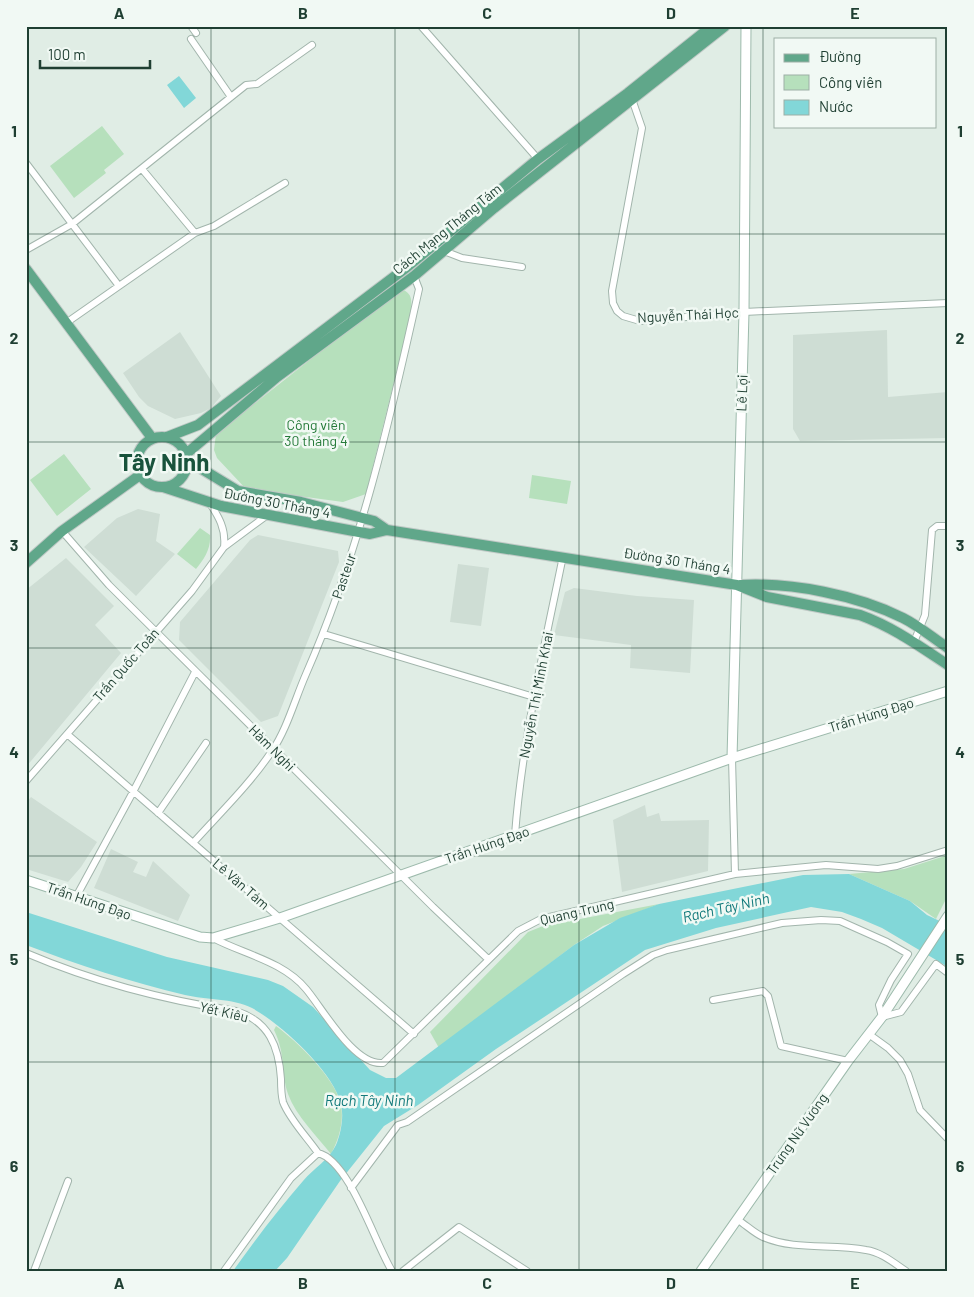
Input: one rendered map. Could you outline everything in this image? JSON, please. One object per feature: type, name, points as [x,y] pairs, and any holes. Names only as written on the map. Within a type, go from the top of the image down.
[{"type":"main road","name":"Cách Mạng Tháng Tám","points":[[513,186],[538,159],[630,96],[712,26]]},
{"type":"main road","name":"Cách Mạng Tháng Tám","points":[[186,457],[277,377],[411,271],[513,186],[725,26]]},
{"type":"main road","points":[[26,269],[152,438]]},
{"type":"main road","name":"Cách Mạng Tháng Tám","points":[[167,436],[198,425],[411,271]]},
{"type":"main road","points":[[167,436],[179,443],[186,457],[184,473],[175,483],[163,487],[150,484],[140,475],[137,468],[137,454],[145,442],[152,438],[167,436]]},
{"type":"main road","name":"Đường 30 Tháng 4","points":[[186,457],[238,491],[301,502],[364,518],[377,522],[387,530]]},
{"type":"main road","points":[[26,563],[62,531],[140,475]]},
{"type":"main road","name":"Đường 30 Tháng 4","points":[[163,487],[209,502],[266,516],[370,534],[387,530],[563,556],[737,585],[767,596],[860,615],[891,628],[948,665]]},
{"type":"main road","points":[[737,585],[769,583],[833,595],[883,610],[921,629],[948,648]]},
{"type":"street","points":[[191,26],[196,33]]},
{"type":"street","points":[[421,26],[538,159]]},
{"type":"street","name":"Lê Lợi","points":[[732,758],[744,312],[746,27]]},
{"type":"street","points":[[190,39],[231,97]]},
{"type":"street","points":[[26,250],[72,224],[246,85],[257,84],[312,45]]},
{"type":"street","name":"Nguyễn Thái Học","points":[[630,96],[641,120],[642,128],[612,291],[613,303],[623,316],[640,321],[744,312],[948,303]]},
{"type":"street","points":[[26,163],[119,286]]},
{"type":"street","points":[[142,169],[195,233]]},
{"type":"street","points":[[66,323],[195,233],[214,226],[285,183]]},
{"type":"street","points":[[440,247],[462,258],[522,267]]},
{"type":"street","name":"Pasteur","points":[[193,842],[255,774],[274,749],[324,634],[364,518],[397,388],[419,289],[411,271]]},
{"type":"street","points":[[209,502],[222,524],[225,538],[224,547]]},
{"type":"street","name":"Trần Quốc Toản","points":[[26,781],[192,590],[224,547],[266,516]]},
{"type":"street","points":[[914,642],[921,629],[925,615],[932,530],[937,526],[948,526]]},
{"type":"street","name":"Hàm Nghi","points":[[62,531],[109,585],[195,672],[488,959]]},
{"type":"street","name":"Nguyễn Thị Minh Khai","points":[[515,835],[518,794],[534,697],[563,556]]},
{"type":"street","points":[[324,634],[534,697]]},
{"type":"street","points":[[76,897],[195,672]]},
{"type":"street","name":"Trần Hưng Đạo","points":[[26,880],[184,934],[213,938],[280,918],[732,758],[948,691]]},
{"type":"street","name":"Lê Văn Tám","points":[[67,734],[414,1034]]},
{"type":"street","points":[[158,813],[206,743]]},
{"type":"street","points":[[732,758],[735,874]]},
{"type":"street","name":"Quang Trung","points":[[213,938],[267,961],[305,987],[344,1038],[362,1057],[372,1062],[383,1063],[518,931],[541,919],[735,874],[826,865],[878,869],[897,866],[948,850]]},
{"type":"street","name":"Trưng Nữ Vương","points":[[701,1271],[848,1061],[870,1035],[948,916]]},
{"type":"street","points":[[351,1188],[398,1125],[407,1122],[653,955],[782,923],[840,921],[908,954],[891,980],[879,1005],[882,1017],[901,1012],[936,964],[948,973]]},
{"type":"street","name":"Yết Kiêu","points":[[26,953],[95,979],[146,994],[250,1015],[258,1021],[271,1038],[278,1055],[283,1103],[318,1153]]},
{"type":"street","points":[[712,1000],[763,991],[768,996],[781,1046],[848,1061]]},
{"type":"street","points":[[870,1035],[888,1048],[900,1060],[908,1074],[920,1110],[948,1139]]},
{"type":"street","points":[[224,1271],[291,1178],[318,1153],[327,1156],[351,1188],[392,1271]]},
{"type":"street","points":[[34,1271],[68,1182]]},
{"type":"street","points":[[738,1220],[762,1236],[776,1242],[865,1249],[883,1256],[906,1271]]},
{"type":"street","points":[[403,1271],[459,1227],[527,1271]]},
{"type":"shaded area","points":[[887,330],[888,397],[948,392],[948,438],[800,441],[793,429],[793,335]]},
{"type":"shaded area","points":[[180,332],[221,396],[211,408],[201,413],[175,419],[148,406],[139,397],[123,373]]},
{"type":"shaded area","points":[[138,509],[160,514],[156,541],[175,554],[136,596],[84,547],[117,518]]},
{"type":"shaded area","points":[[258,535],[338,551],[339,562],[278,716],[261,722],[179,640],[180,622],[250,540]]},
{"type":"shaded area","points":[[66,558],[114,606],[95,625],[121,653],[26,767],[26,590]]},
{"type":"shaded area","points":[[458,564],[489,568],[481,626],[450,622]]},
{"type":"shaded area","points":[[574,588],[637,596],[694,600],[690,673],[630,668],[631,645],[554,635],[565,592]]},
{"type":"shaded area","points":[[31,797],[97,842],[81,867],[68,882],[26,869],[26,803]]},
{"type":"shaded area","points":[[645,805],[647,817],[659,813],[661,821],[709,820],[708,871],[622,892],[613,820]]},
{"type":"shaded area","points":[[111,849],[138,862],[133,872],[146,877],[153,861],[190,895],[178,921],[94,888]]},
{"type":"green space","points":[[102,126],[124,154],[104,170],[106,173],[74,198],[50,166]]},
{"type":"green space","name":"Công viên 30 tháng 4","points":[[403,290],[410,297],[411,314],[366,494],[343,502],[246,489],[217,458],[214,450],[216,434],[388,298]]},
{"type":"green space","points":[[64,454],[91,489],[57,516],[30,480]]},
{"type":"green space","points":[[532,475],[571,481],[567,504],[529,498]]},
{"type":"green space","points":[[200,528],[210,535],[210,540],[206,554],[196,569],[177,554]]},
{"type":"green space","points":[[948,855],[948,895],[936,919],[910,901],[849,874],[904,869]]},
{"type":"green space","points":[[659,904],[603,926],[574,945],[439,1048],[430,1032],[528,932],[543,926]]},
{"type":"green space","points":[[276,1026],[314,1061],[338,1095],[342,1111],[341,1124],[331,1154],[301,1118],[288,1094],[282,1055],[274,1030]]},
{"type":"water","points":[[179,76],[196,98],[184,108],[167,85]]},
{"type":"water","name":"Rạch Tây Ninh","points":[[849,874],[910,901],[927,915],[948,925],[948,967],[882,928],[842,912],[811,907],[716,928],[645,950],[496,1049],[418,1105],[384,1126],[340,1181],[287,1258],[275,1271],[233,1271],[307,1176],[325,1160],[336,1145],[342,1125],[342,1109],[336,1091],[328,1077],[291,1037],[264,1015],[252,1008],[236,1002],[193,997],[145,985],[26,945],[26,912],[167,957],[268,980],[283,986],[313,1007],[370,1070],[386,1078],[396,1078],[574,945],[620,918],[659,904],[803,875]]},
{"type":"district","name":"Tây Ninh","points":[[164,463]]}]
